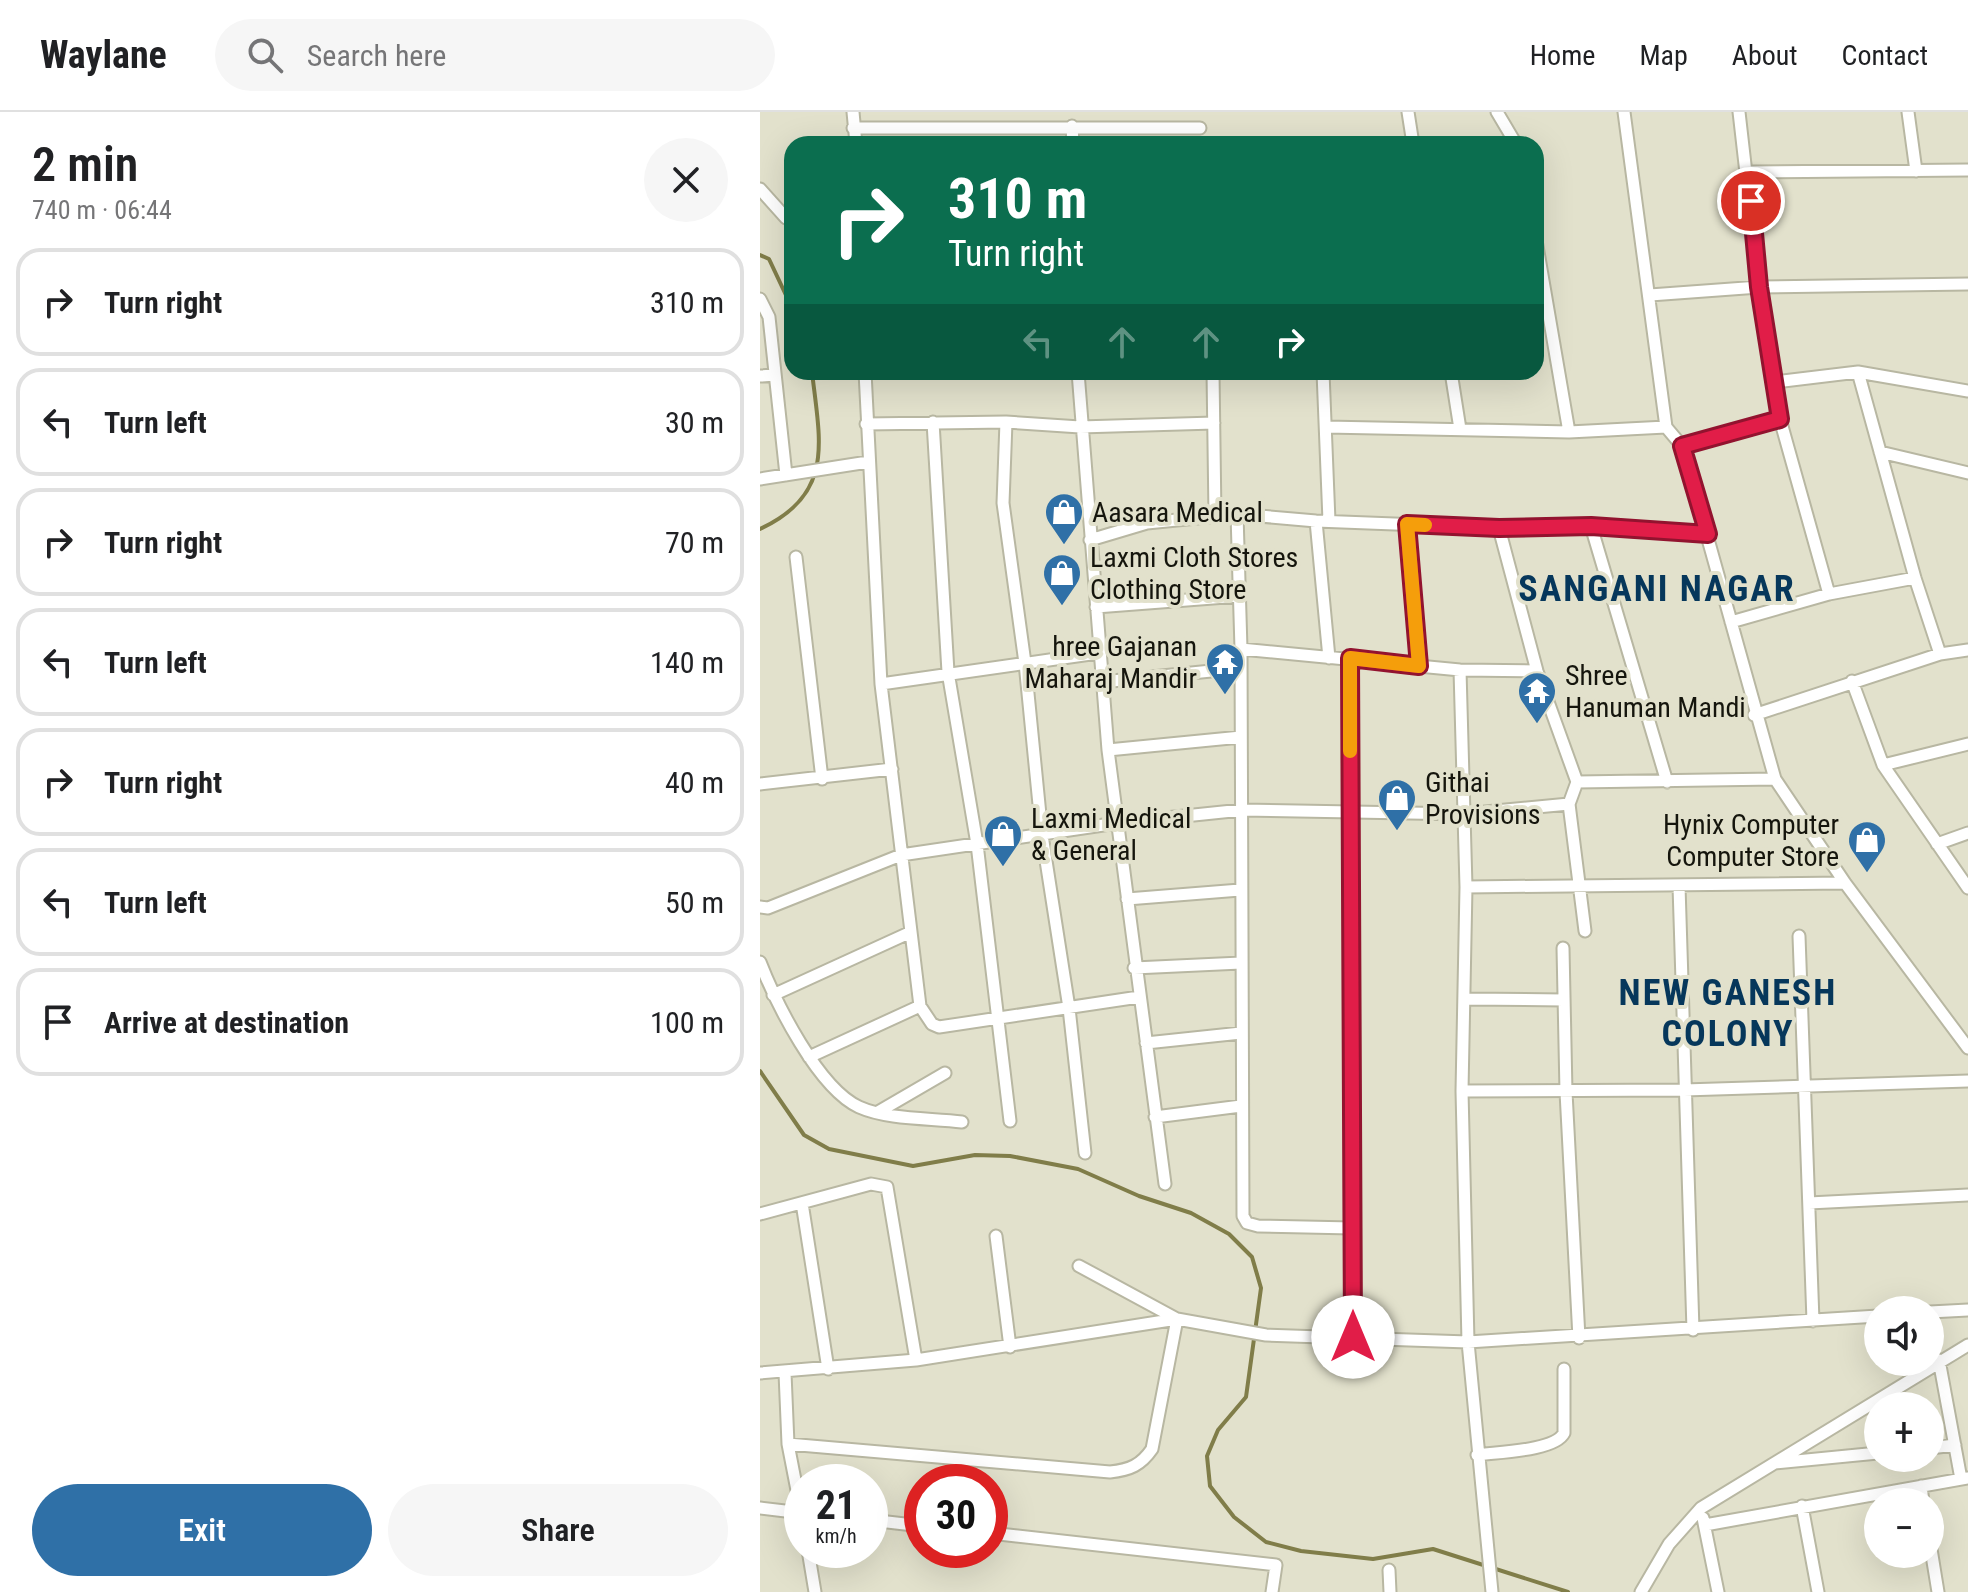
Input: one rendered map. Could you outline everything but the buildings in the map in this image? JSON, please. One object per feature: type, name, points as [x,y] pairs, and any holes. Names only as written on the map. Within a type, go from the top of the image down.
[{"type":"street","points":[[853,112],[854,136]]},
{"type":"street","points":[[1408,112],[1412,136]]},
{"type":"street","points":[[1497,112],[1511,136]]},
{"type":"street","points":[[1624,112],[1666,427],[1682,446],[1754,715],[1775,779],[1845,883],[1968,1048]]},
{"type":"street","points":[[1739,112],[1749,172],[1759,287],[1780,419],[1829,594]]},
{"type":"street","points":[[1908,112],[1916,171]]},
{"type":"street","points":[[1072,126],[1073,136]]},
{"type":"street","points":[[853,128],[1200,128]]},
{"type":"street","points":[[1749,172],[1968,170]]},
{"type":"street","points":[[760,189],[784,216]]},
{"type":"street","points":[[1650,295],[1759,287],[1968,284]]},
{"type":"street","points":[[1544,287],[1569,432]]},
{"type":"street","points":[[760,299],[769,317],[786,475]]},
{"type":"street","points":[[1775,382],[1858,372],[1968,391]]},
{"type":"street","points":[[1858,372],[1915,578],[1940,654]]},
{"type":"street","points":[[760,376],[775,375]]},
{"type":"street","points":[[865,380],[881,684],[920,1006],[932,1024],[939,1027],[1139,997]]},
{"type":"street","points":[[1078,380],[1108,750],[1134,968],[1165,1184]]},
{"type":"street","points":[[1213,380],[1215,516]]},
{"type":"street","points":[[1323,380],[1326,427],[1322,521],[1329,658]]},
{"type":"street","points":[[1452,380],[1460,429]]},
{"type":"street","points":[[1682,446],[1780,419]]},
{"type":"street","points":[[933,422],[948,672],[977,844],[1010,1121]]},
{"type":"street","points":[[866,424],[1006,422],[1080,427],[1214,423]]},
{"type":"street","points":[[1006,422],[1003,503],[1025,663],[1042,835],[1069,1008],[1085,1153]]},
{"type":"street","points":[[1326,427],[1569,432],[1666,427]]},
{"type":"street","points":[[1880,452],[1968,473]]},
{"type":"street","points":[[760,479],[868,462]]},
{"type":"street","points":[[1090,540],[1147,523],[1237,514],[1322,521],[1499,528],[1591,526],[1708,534]]},
{"type":"street","points":[[1237,514],[1241,649],[1243,1216],[1247,1223],[1352,1228]]},
{"type":"street","points":[[1407,524],[1419,666]]},
{"type":"street","points":[[1591,526],[1667,782]]},
{"type":"street","points":[[1499,528],[1537,671],[1577,782],[1569,804],[1585,931]]},
{"type":"street","points":[[796,557],[822,779]]},
{"type":"street","points":[[1731,622],[1829,594],[1915,578]]},
{"type":"street","points":[[1096,607],[1239,596]]},
{"type":"street","points":[[1241,649],[1460,670],[1537,671]]},
{"type":"street","points":[[1754,715],[1940,654],[1968,650]]},
{"type":"street","points":[[881,684],[948,672],[1098,653]]},
{"type":"street","points":[[1350,658],[1353,1337]]},
{"type":"street","points":[[1102,682],[1241,668]]},
{"type":"street","points":[[1460,670],[1466,887],[1462,1091],[1468,1342],[1492,1588]]},
{"type":"street","points":[[1852,681],[1883,765],[1968,888]]},
{"type":"street","points":[[1108,750],[1241,737]]},
{"type":"street","points":[[1883,765],[1968,744]]},
{"type":"street","points":[[760,784],[892,769]]},
{"type":"street","points":[[1577,782],[1775,779]]},
{"type":"street","points":[[760,907],[768,908],[901,855],[1117,823],[1242,810],[1349,809],[1464,814],[1569,804]]},
{"type":"street","points":[[1937,844],[1968,833]]},
{"type":"street","points":[[1466,887],[1845,883]]},
{"type":"street","points":[[1679,886],[1693,1330]]},
{"type":"street","points":[[1127,899],[1240,890]]},
{"type":"street","points":[[773,995],[911,932]]},
{"type":"street","points":[[1799,936],[1813,1321]]},
{"type":"street","points":[[1563,948],[1566,1092],[1579,1338]]},
{"type":"street","points":[[760,962],[773,995],[809,1057],[849,1100],[878,1112],[962,1122]]},
{"type":"street","points":[[1134,968],[1241,963]]},
{"type":"street","points":[[1464,999],[1564,1000]]},
{"type":"street","points":[[809,1057],[920,1006]]},
{"type":"street","points":[[1146,1043],[1241,1033]]},
{"type":"street","points":[[878,1112],[945,1073]]},
{"type":"street","points":[[1462,1091],[1684,1090],[1968,1081]]},
{"type":"street","points":[[1155,1117],[1241,1106]]},
{"type":"street","points":[[760,1214],[871,1184],[887,1187],[916,1360]]},
{"type":"street","points":[[1809,1203],[1968,1195]]},
{"type":"street","points":[[802,1203],[828,1369]]},
{"type":"street","points":[[996,1236],[1010,1347]]},
{"type":"street","points":[[1079,1266],[1177,1319],[1266,1335],[1468,1342],[1579,1338],[1864,1317]]},
{"type":"street","points":[[1944,1311],[1968,1310]]},
{"type":"street","points":[[760,1373],[916,1360],[1177,1319]]},
{"type":"street","points":[[788,1444],[1128,1470],[1144,1460],[1152,1449],[1177,1319]]},
{"type":"street","points":[[1944,1357],[1968,1345]]},
{"type":"street","points":[[1477,1455],[1548,1445],[1561,1439],[1564,1433],[1564,1369]]},
{"type":"street","points":[[785,1373],[788,1444],[792,1464]]},
{"type":"street","points":[[1643,1588],[1669,1544],[1701,1508],[1913,1376]]},
{"type":"street","points":[[1705,1525],[1964,1479],[1942,1376]]},
{"type":"street","points":[[1944,1446],[1955,1445]]},
{"type":"street","points":[[1772,1463],[1864,1454]]},
{"type":"street","points":[[1802,1506],[1818,1592]]},
{"type":"street","points":[[760,1508],[784,1511]]},
{"type":"street","points":[[1701,1508],[1718,1592]]},
{"type":"street","points":[[1008,1535],[1276,1565],[1272,1592]]},
{"type":"street","points":[[811,1568],[815,1592]]},
{"type":"street","points":[[1934,1568],[1938,1592]]},
{"type":"street","points":[[1389,1570],[1390,1592]]},
{"type":"waterway","points":[[760,255],[769,259],[784,291]]},
{"type":"waterway","points":[[760,529],[784,515],[801,500],[812,482],[819,443],[813,380]]},
{"type":"waterway","points":[[760,1071],[804,1135],[829,1149],[913,1166],[975,1155],[1010,1156],[1078,1169],[1139,1196],[1191,1213],[1229,1234],[1252,1257],[1261,1288],[1246,1397],[1218,1430],[1207,1456],[1210,1486],[1234,1517],[1266,1542],[1301,1551],[1373,1559],[1433,1549],[1568,1592]]},
{"type":"slow traffic","points":[[1350,751],[1350,658],[1419,666],[1407,524],[1425,525]]},
{"type":"place","name":"Aasara Medical","points":[[1064,546]]},
{"type":"place","name":"Laxmi Cloth Stores Clothing Store","points":[[1062,607]]},
{"type":"place","name":"hree Gajanan Maharaj Mandir","points":[[1225,696]]},
{"type":"place","name":"Shree Hanuman Mandi","points":[[1537,725]]},
{"type":"place","name":"Githai Provisions","points":[[1397,832]]},
{"type":"place","name":"Laxmi Medical & General","points":[[1003,868]]},
{"type":"place","name":"Hynix Computer Computer Store","points":[[1867,874]]},
{"type":"district","name":"SANGANI NAGAR","points":[[1657,589]]},
{"type":"district","name":"NEW GANESH COLONY","points":[[1728,1014]]},
{"type":"route","points":[[1353,1337],[1350,658],[1419,666],[1407,524],[1499,528],[1591,526],[1708,534],[1682,446],[1780,419],[1759,287],[1751,201]]}]
